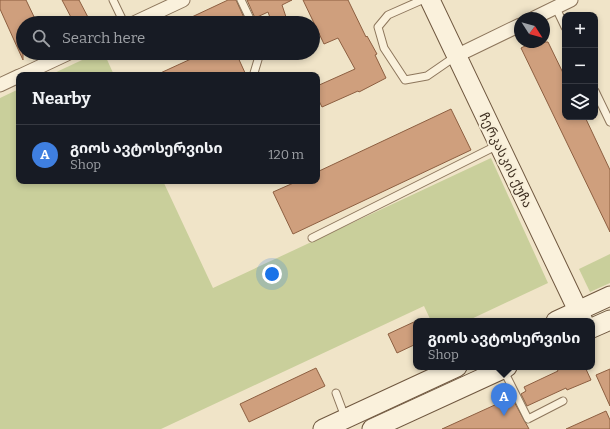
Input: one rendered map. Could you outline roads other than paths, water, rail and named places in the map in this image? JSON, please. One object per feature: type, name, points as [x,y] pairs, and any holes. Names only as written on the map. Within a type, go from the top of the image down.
[{"type":"street","points":[[149,16],[183,0]]},
{"type":"street","name":"ჩერკასკის ქუჩა","points":[[430,0],[580,316]]},
{"type":"street","points":[[547,12],[571,0]]},
{"type":"street","points":[[456,56],[514,28]]},
{"type":"street","points":[[28,72],[54,60]]},
{"type":"street","points":[[0,84],[16,77]]},
{"type":"street","points":[[580,316],[610,296]]},
{"type":"street","points":[[595,327],[610,320]]},
{"type":"street","points":[[323,429],[451,370]]},
{"type":"street","points":[[372,429],[501,370]]},
{"type":"lane","points":[[112,0],[120,16]]},
{"type":"lane","points":[[241,0],[249,16]]},
{"type":"lane","points":[[422,0],[388,15],[378,27],[384,48],[406,80],[428,76],[456,56]]},
{"type":"lane","points":[[556,8],[562,21]]},
{"type":"lane","points":[[254,72],[258,60]]},
{"type":"lane","points":[[598,97],[610,122]]},
{"type":"lane","points":[[312,238],[499,144]]},
{"type":"lane","points":[[506,370],[528,419],[563,401]]},
{"type":"lane","points":[[336,393],[346,419]]},
{"type":"place","name":"გიოს ავტოსერვისი","points":[[504,416]]}]
